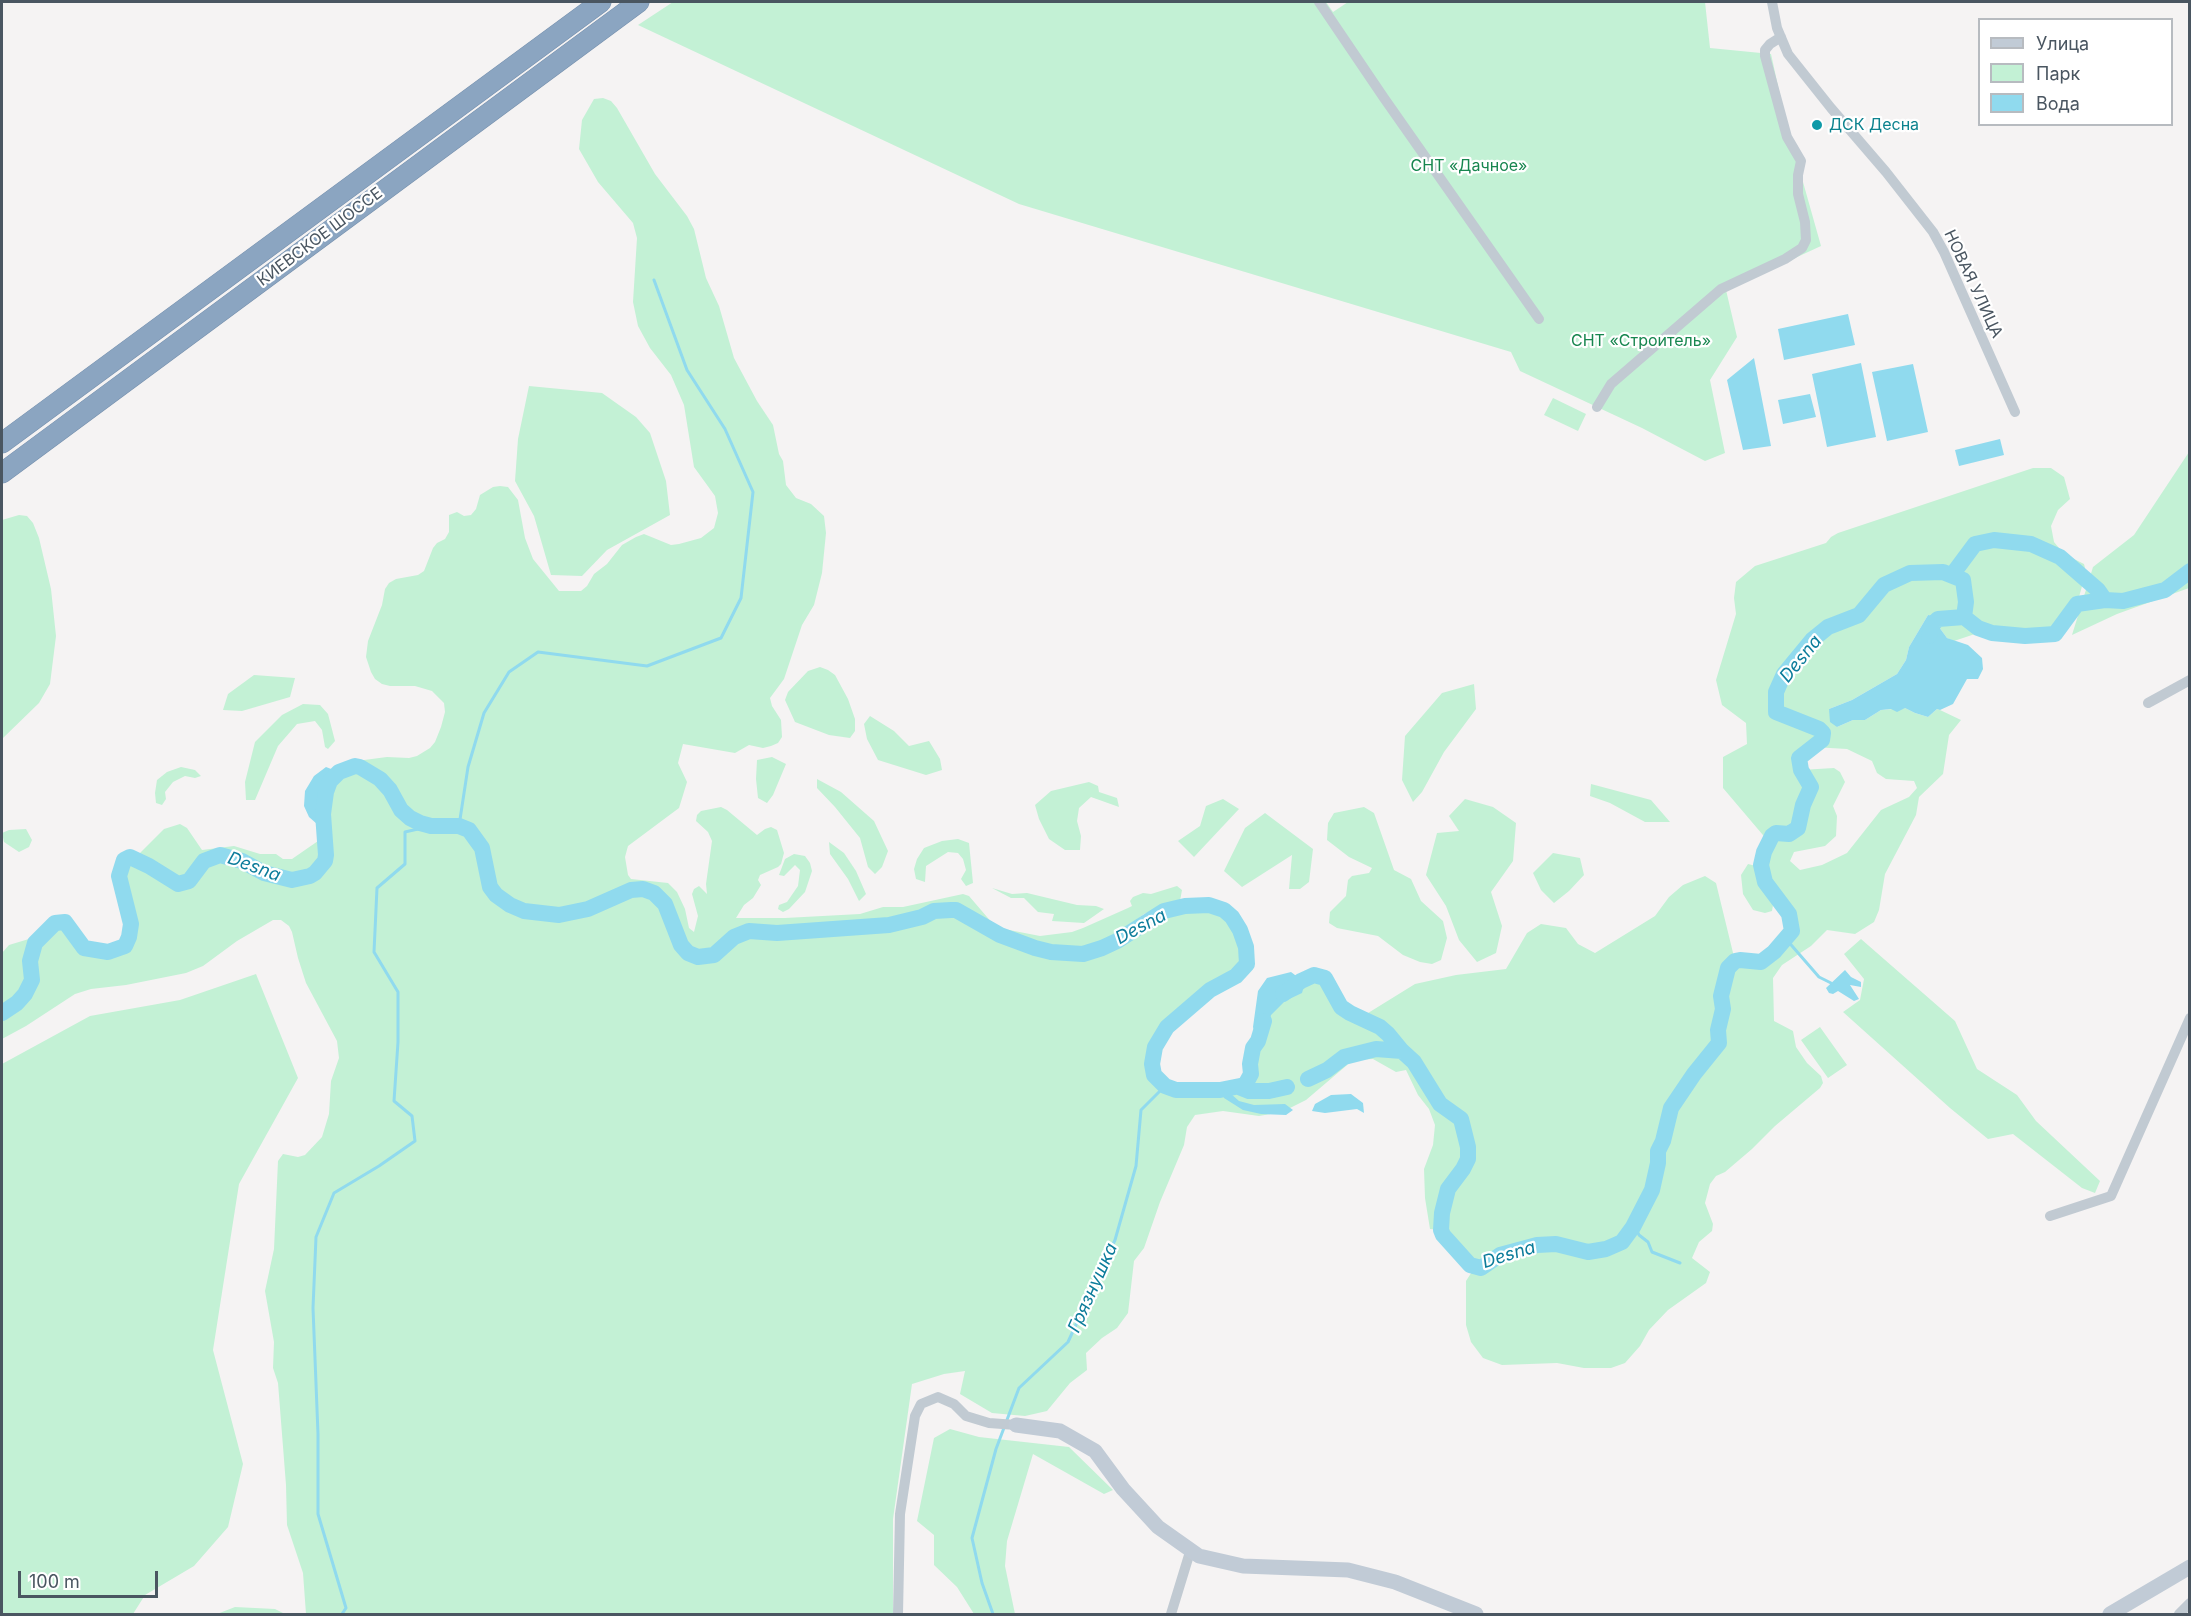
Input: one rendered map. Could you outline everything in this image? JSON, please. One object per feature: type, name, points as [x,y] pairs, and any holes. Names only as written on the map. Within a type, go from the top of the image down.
[{"type":"highway","name":"КИЕВСКОЕ ШОССЕ","points":[[2,443],[601,2]]},
{"type":"highway","name":"КИЕВСКОЕ ШОССЕ","points":[[2,473],[639,2]]},
{"type":"street","points":[[1319,2],[1539,319]]},
{"type":"street","name":"НОВАЯ УЛИЦА","points":[[1772,2],[1777,28],[1788,54],[1933,232],[2015,412]]},
{"type":"street","points":[[1598,407],[1611,384],[1721,289],[1785,260],[1802,248],[1806,240],[1805,222],[1798,194],[1801,161],[1787,137],[1765,56],[1765,50],[1770,44],[1781,37]]},
{"type":"street","points":[[2148,703],[2190,680]]},
{"type":"street","points":[[2050,1216],[2111,1196],[2190,1018]]},
{"type":"street","points":[[898,1614],[900,1514],[915,1416],[921,1404],[938,1397],[954,1404],[966,1416],[989,1423],[1060,1431],[1095,1451],[1123,1489],[1158,1527],[1199,1557],[1243,1566],[1348,1570],[1395,1582],[1476,1614]]},
{"type":"street","points":[[1172,1614],[1190,1552]]},
{"type":"street","points":[[2110,1614],[2190,1567]]},
{"type":"street","points":[[2179,1614],[2190,1603]]},
{"type":"green space","name":"СНТ «Дачное»","points":[[673,2],[1326,2],[1333,12],[1348,2],[1705,2],[1710,48],[1771,54],[1785,118],[1821,246],[1726,290],[1737,337],[1710,380],[1725,453],[1705,461],[1642,428],[1520,371],[1511,352],[1019,204],[638,25]]},
{"type":"green space","points":[[603,98],[611,101],[617,108],[655,174],[687,216],[694,229],[706,278],[719,306],[734,358],[773,425],[779,454],[783,461],[786,485],[796,498],[811,504],[824,516],[826,533],[822,573],[814,605],[802,625],[784,679],[770,698],[781,720],[782,737],[778,743],[771,746],[763,748],[749,745],[735,753],[683,744],[678,763],[687,782],[679,808],[628,846],[625,857],[628,875],[631,879],[668,883],[677,892],[685,909],[689,928],[694,932],[698,916],[692,894],[699,886],[707,894],[706,884],[712,841],[708,832],[696,821],[697,815],[701,811],[721,807],[757,835],[771,827],[777,830],[784,853],[778,867],[760,875],[758,880],[761,885],[736,918],[860,914],[883,907],[903,907],[963,894],[969,896],[993,924],[1004,929],[1040,936],[1072,932],[1083,928],[1132,906],[1130,901],[1133,897],[1177,886],[1182,890],[1180,901],[1144,914],[1131,924],[1118,940],[1164,911],[1185,906],[1209,905],[1224,910],[1232,917],[1243,936],[1247,964],[1241,973],[1210,990],[1162,1033],[1154,1053],[1152,1064],[1154,1075],[1165,1086],[1176,1090],[1220,1090],[1245,1085],[1251,1074],[1253,1048],[1258,1040],[1268,1006],[1301,981],[1314,975],[1325,978],[1341,1007],[1360,1018],[1415,984],[1456,975],[1506,969],[1527,933],[1541,924],[1566,928],[1578,944],[1595,953],[1655,916],[1669,897],[1683,885],[1705,876],[1716,883],[1735,961],[1761,962],[1778,948],[1792,931],[1792,925],[1786,909],[1765,882],[1761,865],[1768,841],[1723,788],[1723,757],[1747,744],[1746,723],[1722,705],[1716,680],[1736,614],[1734,598],[1736,582],[1755,566],[1826,543],[1838,533],[2033,468],[2051,468],[2064,477],[2070,499],[2058,510],[2051,526],[2054,542],[2064,554],[2084,564],[2086,572],[2077,604],[2055,634],[2025,636],[1992,633],[1979,628],[1978,633],[1954,641],[1947,638],[1939,627],[1938,619],[1928,615],[1909,647],[1906,660],[1897,674],[1852,700],[1829,709],[1837,727],[1853,720],[1865,720],[1881,710],[1905,708],[1928,717],[1937,709],[1961,720],[1949,735],[1943,774],[1919,797],[1916,815],[1885,874],[1879,910],[1874,922],[1855,934],[1827,930],[1811,946],[1782,965],[1773,978],[1774,1021],[1793,1031],[1796,1047],[1807,1063],[1821,1076],[1823,1083],[1752,1149],[1725,1172],[1716,1176],[1710,1184],[1705,1203],[1713,1224],[1712,1231],[1699,1242],[1692,1258],[1710,1272],[1706,1283],[1668,1310],[1649,1330],[1640,1346],[1625,1363],[1611,1368],[1584,1368],[1557,1363],[1502,1365],[1483,1358],[1471,1342],[1466,1325],[1466,1281],[1475,1267],[1466,1262],[1441,1230],[1430,1229],[1425,1198],[1424,1169],[1433,1145],[1435,1125],[1429,1109],[1418,1095],[1406,1070],[1396,1072],[1373,1059],[1353,1060],[1306,1100],[1282,1112],[1259,1116],[1223,1111],[1195,1115],[1187,1127],[1184,1145],[1144,1248],[1134,1261],[1128,1313],[1117,1328],[1086,1353],[1087,1370],[1070,1383],[1047,1411],[1025,1416],[992,1413],[960,1394],[965,1371],[944,1374],[912,1384],[893,1519],[893,1614],[306,1614],[303,1573],[287,1525],[278,1383],[273,1368],[274,1342],[265,1291],[274,1249],[278,1161],[283,1154],[298,1157],[305,1155],[322,1137],[329,1114],[331,1081],[339,1058],[337,1041],[306,983],[292,932],[289,926],[281,920],[273,920],[237,941],[203,966],[186,973],[126,985],[91,989],[75,994],[2,1039],[2,953],[9,945],[42,935],[55,923],[60,922],[65,922],[85,948],[108,952],[120,949],[125,946],[129,937],[131,924],[119,876],[122,865],[124,860],[130,857],[135,858],[164,829],[180,824],[187,828],[202,850],[234,846],[260,854],[276,854],[283,859],[292,859],[318,841],[326,842],[323,814],[326,792],[330,781],[339,772],[355,766],[360,767],[364,760],[387,757],[409,758],[430,748],[441,727],[445,712],[444,703],[432,691],[415,686],[390,686],[375,679],[366,657],[368,641],[389,583],[396,579],[418,575],[424,571],[433,548],[445,539],[449,532],[449,515],[457,512],[464,516],[471,515],[476,509],[480,495],[493,487],[508,487],[518,500],[525,538],[533,559],[559,591],[581,591],[622,545],[636,537],[644,534],[671,545],[701,538],[714,528],[718,513],[715,496],[694,467],[684,405],[671,375],[650,348],[638,326],[633,302],[637,238],[633,223],[598,182],[579,149],[582,120],[594,99]],"holes":[[[1813,747],[1847,749],[1872,761],[1877,773],[1886,779],[1914,781],[1917,788],[1909,797],[1881,810],[1847,853],[1822,865],[1800,870],[1790,861],[1794,852],[1825,846],[1836,836],[1837,816],[1833,806],[1845,782],[1840,772],[1834,768],[1801,770],[1799,758]]]},
{"type":"green space","points":[[529,386],[602,393],[636,417],[650,433],[666,481],[670,515],[607,550],[582,576],[551,575],[534,516],[515,481],[518,439]]},
{"type":"green space","points":[[1553,398],[1586,414],[1578,431],[1544,415]]},
{"type":"green space","points":[[2189,452],[2189,588],[2117,614],[2072,635],[2093,567],[2134,535]]},
{"type":"green space","points":[[19,515],[27,516],[33,523],[39,538],[51,589],[56,636],[50,684],[39,703],[2,739],[2,520]]},
{"type":"green space","points":[[820,667],[835,675],[848,699],[855,719],[855,731],[850,738],[829,735],[795,722],[785,700],[788,692],[808,671]]},
{"type":"green space","points":[[254,675],[295,678],[290,697],[242,711],[223,710],[228,694]]},
{"type":"green space","points":[[1474,684],[1476,709],[1444,752],[1422,792],[1413,802],[1402,780],[1405,736],[1442,693]]},
{"type":"green space","points":[[303,704],[320,705],[328,714],[335,741],[328,749],[325,747],[322,730],[315,721],[297,724],[278,746],[255,800],[246,800],[245,782],[255,742],[282,715]]},
{"type":"green space","points":[[870,716],[894,731],[909,746],[929,741],[940,759],[942,770],[926,775],[878,760],[867,739],[864,724]]},
{"type":"green space","points":[[772,757],[786,764],[773,795],[767,803],[758,798],[757,760]]},
{"type":"green space","points":[[181,767],[195,770],[201,776],[195,778],[185,776],[173,782],[165,792],[166,799],[162,805],[156,803],[157,780],[167,772]]},
{"type":"green space","points":[[817,779],[841,792],[874,821],[888,851],[882,867],[875,874],[868,867],[860,838],[817,788]]},
{"type":"green space","points":[[1089,782],[1098,786],[1099,792],[1117,798],[1119,807],[1091,797],[1079,808],[1077,821],[1081,836],[1080,850],[1065,850],[1049,839],[1035,805],[1051,791]]},
{"type":"green space","points":[[1591,784],[1651,800],[1670,822],[1645,822],[1610,803],[1590,796]]},
{"type":"green space","points":[[1223,799],[1239,809],[1194,857],[1178,841],[1200,826],[1206,806]]},
{"type":"green space","points":[[1465,799],[1493,807],[1516,823],[1513,861],[1491,892],[1502,926],[1496,953],[1477,962],[1459,940],[1446,906],[1426,875],[1437,833],[1459,831],[1449,816]]},
{"type":"green space","points":[[1364,807],[1374,813],[1394,870],[1411,879],[1421,901],[1443,921],[1447,938],[1441,960],[1432,964],[1420,962],[1403,955],[1378,936],[1337,928],[1329,923],[1330,912],[1346,896],[1348,880],[1352,876],[1369,873],[1372,868],[1349,857],[1327,840],[1328,823],[1334,813]]},
{"type":"green space","points":[[1265,813],[1313,849],[1309,882],[1300,889],[1289,889],[1292,855],[1242,887],[1224,871],[1245,828]]},
{"type":"green space","points":[[26,829],[32,840],[29,847],[19,852],[4,842],[2,833],[9,830]]},
{"type":"green space","points":[[958,839],[969,843],[973,883],[966,886],[961,879],[966,870],[963,859],[958,853],[948,852],[926,866],[925,882],[916,879],[914,869],[924,848],[942,841]]},
{"type":"green space","points":[[829,842],[844,853],[856,871],[866,894],[859,901],[848,879],[830,854]]},
{"type":"green space","points":[[1553,853],[1580,858],[1584,875],[1554,903],[1541,890],[1533,873]]},
{"type":"green space","points":[[794,854],[805,856],[812,871],[805,892],[789,909],[783,912],[778,909],[779,905],[787,902],[798,886],[800,870],[795,865],[784,876],[779,875],[785,859]]},
{"type":"green space","points":[[1748,864],[1756,866],[1764,889],[1774,899],[1772,911],[1765,913],[1753,910],[1743,894],[1741,875]]},
{"type":"green space","points":[[992,888],[1012,894],[1027,893],[1104,909],[1084,923],[1052,921],[1054,914],[1038,912],[1024,898],[1011,898]]},
{"type":"green space","points":[[1861,939],[1955,1021],[1977,1069],[2017,1095],[2036,1121],[2100,1181],[2095,1193],[2082,1188],[2013,1134],[1988,1139],[1843,1012],[1860,1000],[1864,979],[1844,954]]},
{"type":"green space","points":[[256,974],[298,1078],[239,1184],[213,1350],[243,1464],[228,1527],[194,1566],[145,1595],[133,1614],[2,1614],[2,1064],[90,1016],[180,1000]]},
{"type":"green space","points":[[1820,1027],[1847,1065],[1828,1078],[1801,1040]]},
{"type":"green space","points":[[950,1429],[979,1437],[1069,1447],[1113,1490],[1104,1494],[1033,1454],[1007,1541],[1005,1566],[1015,1614],[974,1614],[957,1587],[934,1565],[934,1535],[917,1521],[934,1438]]},
{"type":"green space","points":[[235,1607],[275,1609],[285,1614],[217,1614]]},
{"type":"water","points":[[1848,314],[1855,345],[1784,360],[1778,329]]},
{"type":"water","points":[[1754,358],[1771,446],[1743,450],[1727,380]]},
{"type":"water","points":[[1861,363],[1876,437],[1827,447],[1812,374]]},
{"type":"water","points":[[1913,364],[1928,432],[1887,441],[1872,372]]},
{"type":"water","points":[[1810,394],[1816,417],[1783,424],[1778,400]]},
{"type":"water","points":[[2000,439],[2004,455],[1959,466],[1955,450]]},
{"type":"water","points":[[1928,615],[1938,619],[1939,627],[1947,638],[1968,645],[1982,658],[1983,669],[1978,679],[1967,679],[1953,704],[1940,710],[1937,709],[1928,717],[1905,708],[1897,712],[1891,709],[1881,710],[1865,720],[1853,720],[1837,727],[1830,722],[1829,709],[1852,700],[1897,674],[1906,660],[1909,647]]},
{"type":"water","points":[[326,767],[339,772],[330,781],[326,792],[324,825],[317,824],[309,817],[304,806],[305,791],[314,776]]},
{"type":"water","points":[[1845,970],[1851,977],[1861,982],[1861,987],[1850,985],[1859,999],[1854,1001],[1838,991],[1833,994],[1829,993],[1826,988]]},
{"type":"water","points":[[1291,972],[1303,981],[1301,981],[1304,986],[1302,993],[1285,1001],[1271,1015],[1265,1037],[1258,1041],[1253,1027],[1258,991],[1267,978]]},
{"type":"water","points":[[1223,1094],[1231,1094],[1239,1101],[1254,1105],[1285,1104],[1293,1110],[1286,1115],[1261,1114],[1243,1110],[1224,1098]]},
{"type":"water","points":[[1351,1094],[1363,1103],[1364,1113],[1357,1109],[1325,1113],[1312,1111],[1315,1104],[1331,1095]]},
{"type":"waterway","points":[[459,826],[468,767],[484,713],[509,672],[538,652],[647,666],[721,638],[741,598],[753,492],[725,429],[687,370],[654,280]]},
{"type":"waterway","name":"Desna","points":[[1952,575],[1975,544],[1994,540],[2031,544],[2060,557],[2098,590],[2105,600]]},
{"type":"waterway","name":"Desna","points":[[1283,994],[1314,975],[1325,978],[1341,1007],[1380,1027],[1388,1034],[1414,1062],[1440,1104],[1461,1119],[1468,1147],[1468,1159],[1448,1189],[1442,1213],[1441,1230],[1470,1265],[1481,1268],[1500,1255],[1537,1245],[1556,1244],[1588,1252],[1606,1249],[1622,1242],[1633,1227],[1652,1190],[1658,1163],[1658,1151],[1663,1141],[1671,1108],[1719,1043],[1718,1030],[1723,1009],[1721,996],[1728,968],[1735,961],[1740,960],[1761,962],[1774,952],[1792,931],[1789,914],[1765,882],[1761,865],[1764,852],[1772,836],[1776,833],[1789,834],[1798,828],[1803,805],[1811,787],[1801,770],[1799,758],[1822,740],[1823,733],[1819,729],[1776,712],[1776,692],[1784,674],[1812,640],[1828,627],[1859,615],[1884,585],[1910,573],[1943,572],[1963,580],[1966,602],[1964,617],[1978,628],[1992,633],[2025,636],[2055,634],[2077,604],[2105,600],[2123,601],[2165,590],[2190,571]]},
{"type":"waterway","name":"Desna","points":[[1929,636],[1932,625],[1938,619],[1964,617]]},
{"type":"waterway","name":"Desna","points":[[2,1013],[17,1003],[25,994],[32,980],[30,961],[35,943],[55,923],[65,922],[84,948],[108,952],[125,946],[131,924],[119,876],[124,860],[130,857],[178,884],[189,881],[204,861],[220,855],[242,861],[264,873],[292,880],[315,873],[325,861],[326,855],[323,814],[330,781],[339,772],[355,766],[380,779],[390,790],[401,810],[410,818],[431,826],[459,826],[469,830],[482,848],[490,887],[496,895],[510,905],[524,911],[559,915],[588,909],[631,890],[643,889],[654,893],[665,904],[681,945],[688,953],[698,957],[714,955],[734,937],[749,931],[777,933],[889,925],[922,917],[934,911],[951,910],[956,910],[1000,935],[1035,948],[1051,952],[1083,954],[1117,941],[1164,911],[1185,906],[1209,905],[1224,910],[1232,917],[1246,947],[1247,964],[1236,976],[1210,990],[1167,1027],[1155,1047],[1152,1064],[1154,1075],[1165,1086],[1176,1090],[1220,1090],[1245,1085],[1251,1074],[1253,1048],[1258,1041],[1264,1021]]},
{"type":"waterway","points":[[342,1614],[346,1608],[318,1514],[318,1434],[313,1308],[316,1237],[334,1193],[415,1141],[412,1116],[394,1101],[398,1042],[398,992],[374,952],[377,888],[405,864],[405,832],[431,826]]},
{"type":"waterway","points":[[1786,939],[1819,977],[1831,983]]},
{"type":"waterway","points":[[1308,1079],[1327,1070],[1344,1057],[1376,1049],[1402,1051]]},
{"type":"waterway","name":"Грязнушка","points":[[993,1614],[982,1583],[972,1538],[996,1449],[1019,1388],[1068,1342],[1115,1240],[1136,1166],[1141,1110],[1165,1086]]},
{"type":"waterway","points":[[1239,1087],[1249,1091],[1269,1091],[1287,1087]]},
{"type":"waterway","points":[[1634,1224],[1639,1235],[1648,1242],[1652,1252],[1680,1263]]},
{"type":"place","name":"ДСК Десна","points":[[1817,125]]},
{"type":"park label","name":"СНТ «Строитель»","points":[[1641,341]]}]
